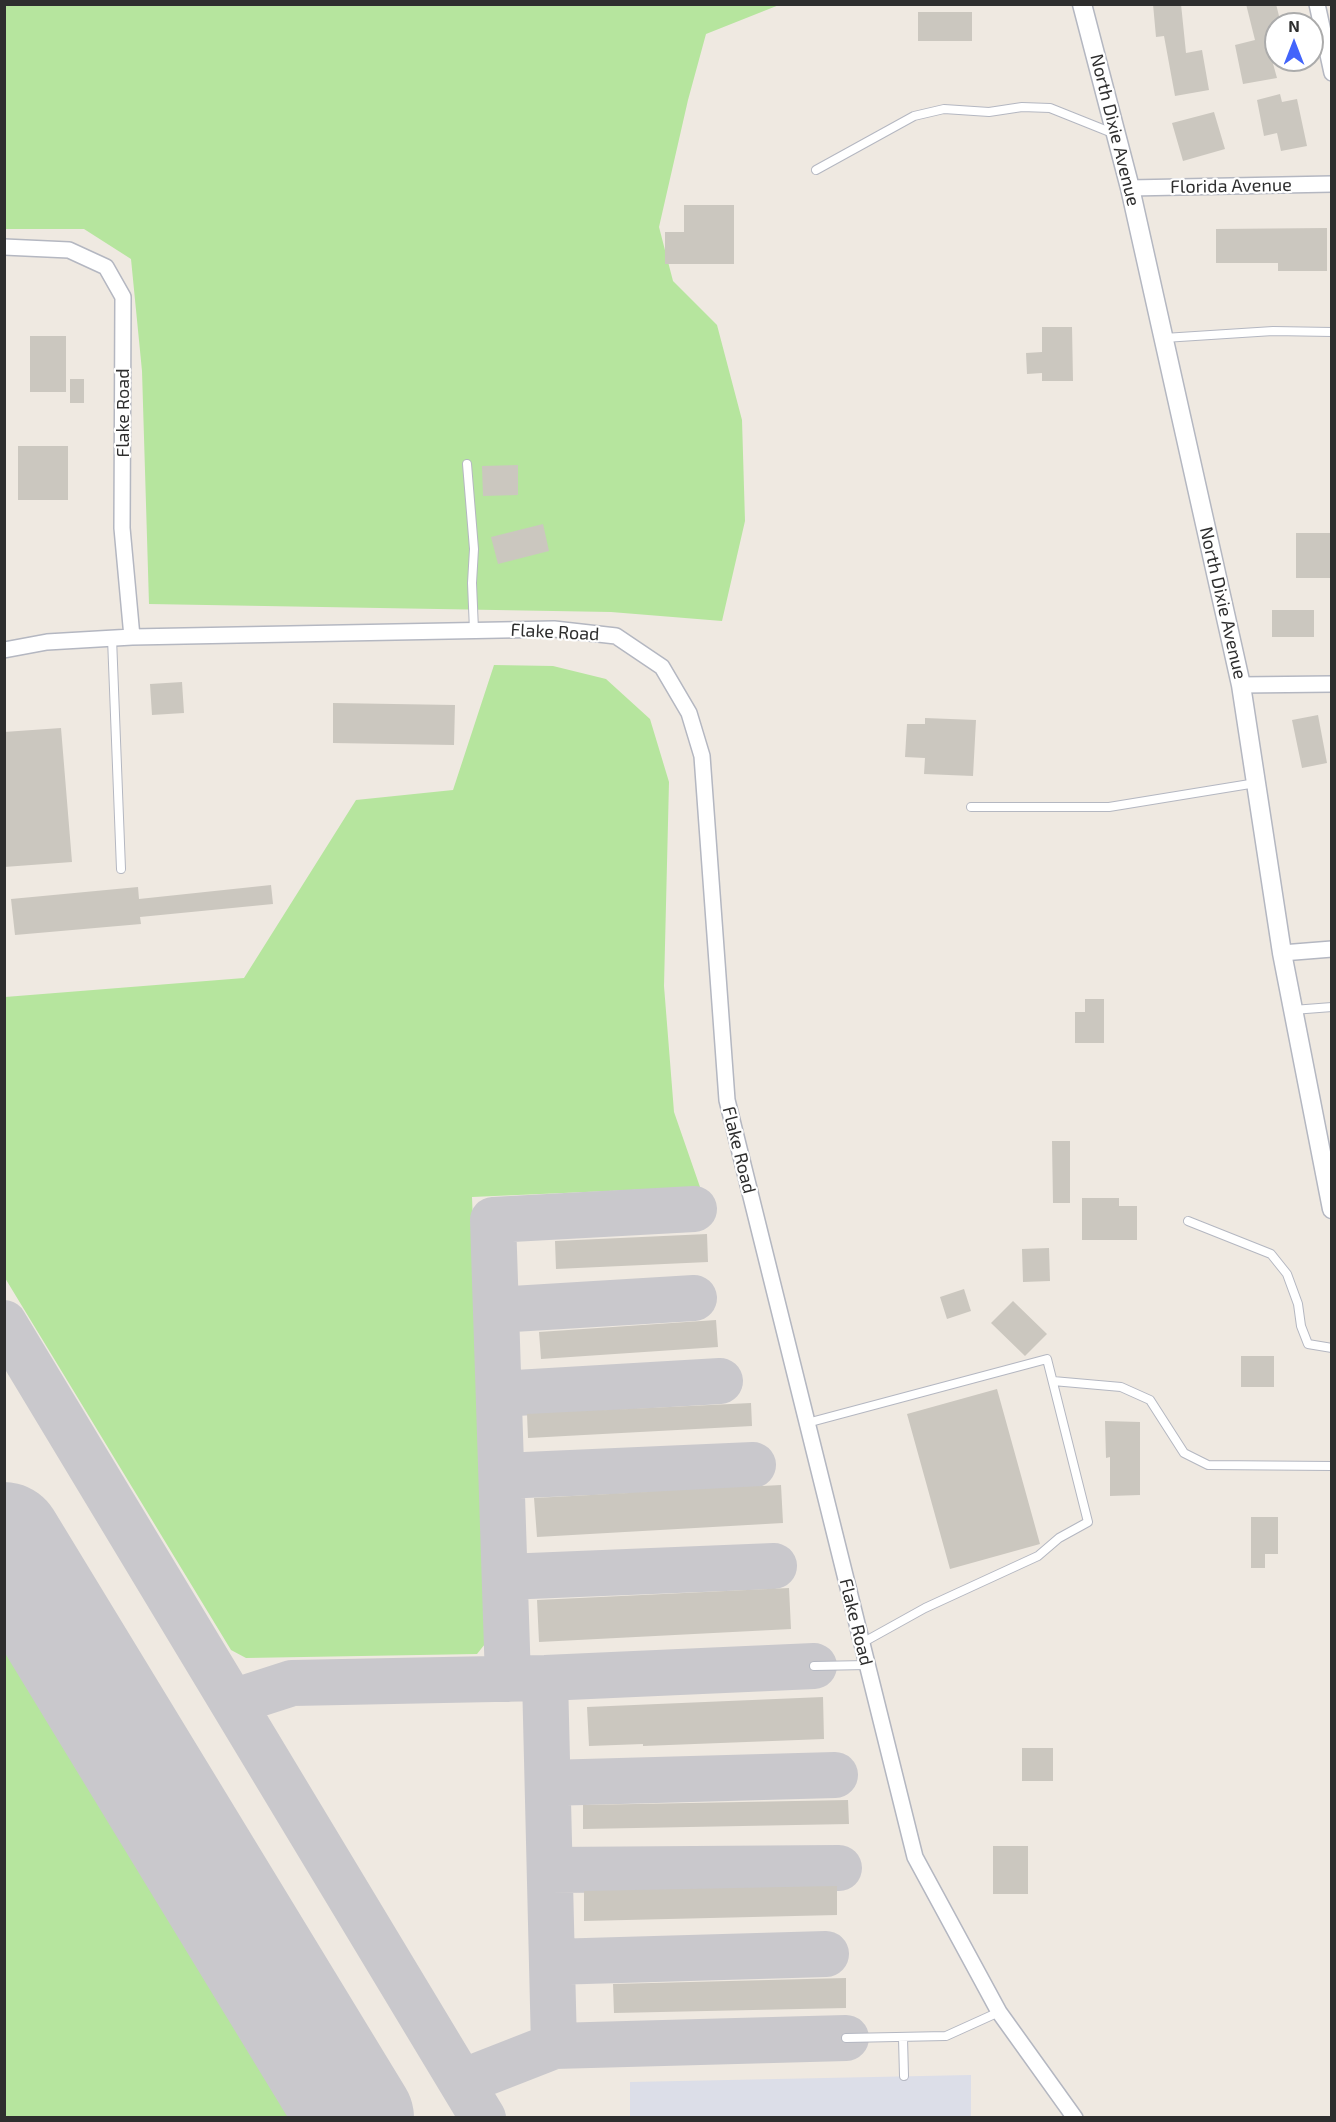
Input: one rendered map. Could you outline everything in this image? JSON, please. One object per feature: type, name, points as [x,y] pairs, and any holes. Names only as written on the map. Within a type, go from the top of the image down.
[{"type":"street","name":"North Dixie Avenue","points":[[1082,4],[1130,188],[1241,685],[1282,953],[1332,1209]]},
{"type":"street","points":[[1317,4],[1332,73]]},
{"type":"street","name":"Florida Avenue","points":[[1130,188],[1332,184]]},
{"type":"street","name":"Flake Road","points":[[4,247],[69,250],[106,267],[123,297],[122,528],[132,637]]},
{"type":"street","name":"Flake Road","points":[[4,650],[47,642],[132,637],[554,628],[616,636],[662,667],[689,713],[702,756],[727,1100],[915,1857],[999,2012],[1075,2118]]},
{"type":"street","points":[[1241,685],[1332,684]]},
{"type":"street","points":[[1282,953],[1332,949]]},
{"type":"lane","points":[[816,170],[914,116],[944,109],[989,112],[1022,107],[1050,108],[1116,134]]},
{"type":"lane","points":[[1164,338],[1273,331],[1332,332]]},
{"type":"lane","points":[[467,464],[474,549],[472,583],[474,630]]},
{"type":"lane","points":[[112,638],[121,869]]},
{"type":"lane","points":[[971,807],[1109,807],[1256,783]]},
{"type":"lane","points":[[1293,1010],[1332,1006]]},
{"type":"lane","points":[[1188,1221],[1271,1254],[1287,1274],[1298,1304],[1301,1326],[1308,1344],[1332,1348]]},
{"type":"lane","points":[[807,1423],[1047,1359],[1053,1382],[1088,1522],[1059,1538],[1038,1556],[925,1608],[862,1643]]},
{"type":"lane","points":[[1053,1382],[1121,1387],[1150,1400],[1184,1453],[1208,1465],[1332,1466]]},
{"type":"lane","points":[[814,1666],[867,1665]]},
{"type":"lane","points":[[846,2038],[946,2036],[999,2012]]},
{"type":"lane","points":[[903,2038],[904,2076]]},
{"type":"shaded area","points":[[971,2075],[971,2117],[630,2117],[630,2082]]},
{"type":"green space","points":[[6,5],[779,5],[706,34],[688,100],[659,227],[673,281],[717,325],[742,420],[745,521],[722,621],[611,612],[149,604],[142,371],[131,259],[84,229],[5,229]]},
{"type":"green space","points":[[494,665],[553,666],[606,679],[650,719],[669,782],[664,986],[674,1112],[700,1187],[472,1197],[489,1639],[477,1654],[246,1658],[231,1650],[5,1278],[5,997],[244,978],[356,800],[453,790]]},
{"type":"green space","points":[[5,1628],[304,2117],[5,2117]]},
{"type":"building","points":[[1153,4],[1181,4],[1186,53],[1202,50],[1209,90],[1175,96],[1164,36],[1156,37]]},
{"type":"building","points":[[1246,4],[1276,4],[1278,12],[1264,12],[1264,72],[1275,72],[1277,78],[1243,84],[1235,45],[1255,40]]},
{"type":"building","points":[[918,12],[972,12],[972,41],[918,41]]},
{"type":"building","points":[[1280,94],[1282,102],[1297,99],[1307,146],[1281,151],[1277,133],[1264,136],[1257,100]]},
{"type":"building","points":[[1214,112],[1225,149],[1183,161],[1172,123]]},
{"type":"building","points":[[684,205],[734,205],[734,264],[665,264],[665,232],[684,232]]},
{"type":"building","points":[[1327,228],[1327,271],[1278,271],[1278,263],[1216,263],[1216,229]]},
{"type":"building","points":[[1042,327],[1072,327],[1073,381],[1042,381],[1042,373],[1027,374],[1026,353],[1042,352]]},
{"type":"building","points":[[30,336],[66,336],[66,392],[30,392]]},
{"type":"building","points":[[70,379],[84,379],[84,403],[70,403]]},
{"type":"building","points":[[18,446],[68,446],[68,500],[18,500]]},
{"type":"building","points":[[518,465],[518,495],[483,496],[482,466]]},
{"type":"building","points":[[543,524],[549,551],[498,564],[491,537]]},
{"type":"building","points":[[1296,533],[1331,533],[1331,578],[1296,578]]},
{"type":"building","points":[[1272,610],[1314,610],[1314,637],[1272,637]]},
{"type":"building","points":[[182,682],[184,713],[152,715],[150,684]]},
{"type":"building","points":[[333,703],[455,705],[454,745],[333,743]]},
{"type":"building","points":[[1318,715],[1327,763],[1302,768],[1292,720]]},
{"type":"building","points":[[925,718],[976,720],[973,776],[924,774],[925,758],[905,757],[907,724],[925,724]]},
{"type":"building","points":[[61,728],[72,862],[4,867],[4,732]]},
{"type":"building","points":[[271,885],[273,904],[140,917],[141,924],[15,935],[11,899],[138,887],[139,899]]},
{"type":"building","points":[[1085,999],[1104,999],[1104,1043],[1075,1043],[1075,1012],[1085,1012]]},
{"type":"building","points":[[1052,1141],[1070,1141],[1070,1203],[1053,1203]]},
{"type":"building","points":[[1082,1198],[1119,1198],[1119,1206],[1137,1206],[1137,1240],[1082,1240]]},
{"type":"building","points":[[707,1234],[708,1262],[556,1269],[555,1241]]},
{"type":"building","points":[[1049,1248],[1050,1281],[1023,1282],[1022,1249]]},
{"type":"building","points":[[964,1289],[971,1311],[947,1319],[940,1297]]},
{"type":"building","points":[[1013,1301],[1047,1334],[1025,1356],[991,1323]]},
{"type":"building","points":[[716,1320],[718,1347],[541,1359],[539,1332]]},
{"type":"building","points":[[1241,1356],[1274,1356],[1274,1387],[1241,1387]]},
{"type":"building","points":[[997,1389],[1040,1544],[950,1569],[907,1414]]},
{"type":"building","points":[[751,1403],[752,1426],[528,1438],[527,1414]]},
{"type":"building","points":[[1105,1421],[1140,1422],[1140,1495],[1110,1496],[1110,1457],[1106,1458]]},
{"type":"building","points":[[781,1485],[783,1523],[537,1537],[534,1498]]},
{"type":"building","points":[[1251,1517],[1278,1517],[1278,1554],[1265,1554],[1265,1568],[1251,1568]]},
{"type":"building","points":[[789,1588],[791,1629],[539,1642],[537,1600]]},
{"type":"building","points":[[823,1697],[824,1739],[589,1746],[587,1707]]},
{"type":"building","points":[[1022,1748],[1053,1748],[1053,1781],[1022,1781]]},
{"type":"building","points":[[848,1800],[849,1824],[583,1829],[583,1805]]},
{"type":"building","points":[[993,1846],[1028,1846],[1028,1894],[993,1894]]},
{"type":"building","points":[[837,1886],[837,1915],[584,1921],[584,1891]]},
{"type":"building","points":[[846,1978],[846,2008],[614,2013],[613,1984]]},
{"type":"taxiway","points":[[508,1679],[493,1220],[694,1209]]},
{"type":"taxiway","points":[[496,1310],[694,1298]]},
{"type":"taxiway","points":[[4,1323],[483,2118]]},
{"type":"taxiway","points":[[499,1394],[720,1381]]},
{"type":"taxiway","points":[[502,1476],[753,1465]]},
{"type":"taxiway","points":[[505,1577],[774,1566]]},
{"type":"taxiway","points":[[233,1702],[292,1683],[545,1678],[814,1666]]},
{"type":"taxiway","points":[[545,1678],[554,2046]]},
{"type":"taxiway","points":[[548,1783],[835,1775]]},
{"type":"taxiway","points":[[550,1870],[839,1868]]},
{"type":"taxiway","points":[[552,1962],[826,1954]]},
{"type":"taxiway","points":[[462,2082],[554,2046],[846,2038]]},
{"type":"runway","points":[[4,1540],[356,2118]]}]
